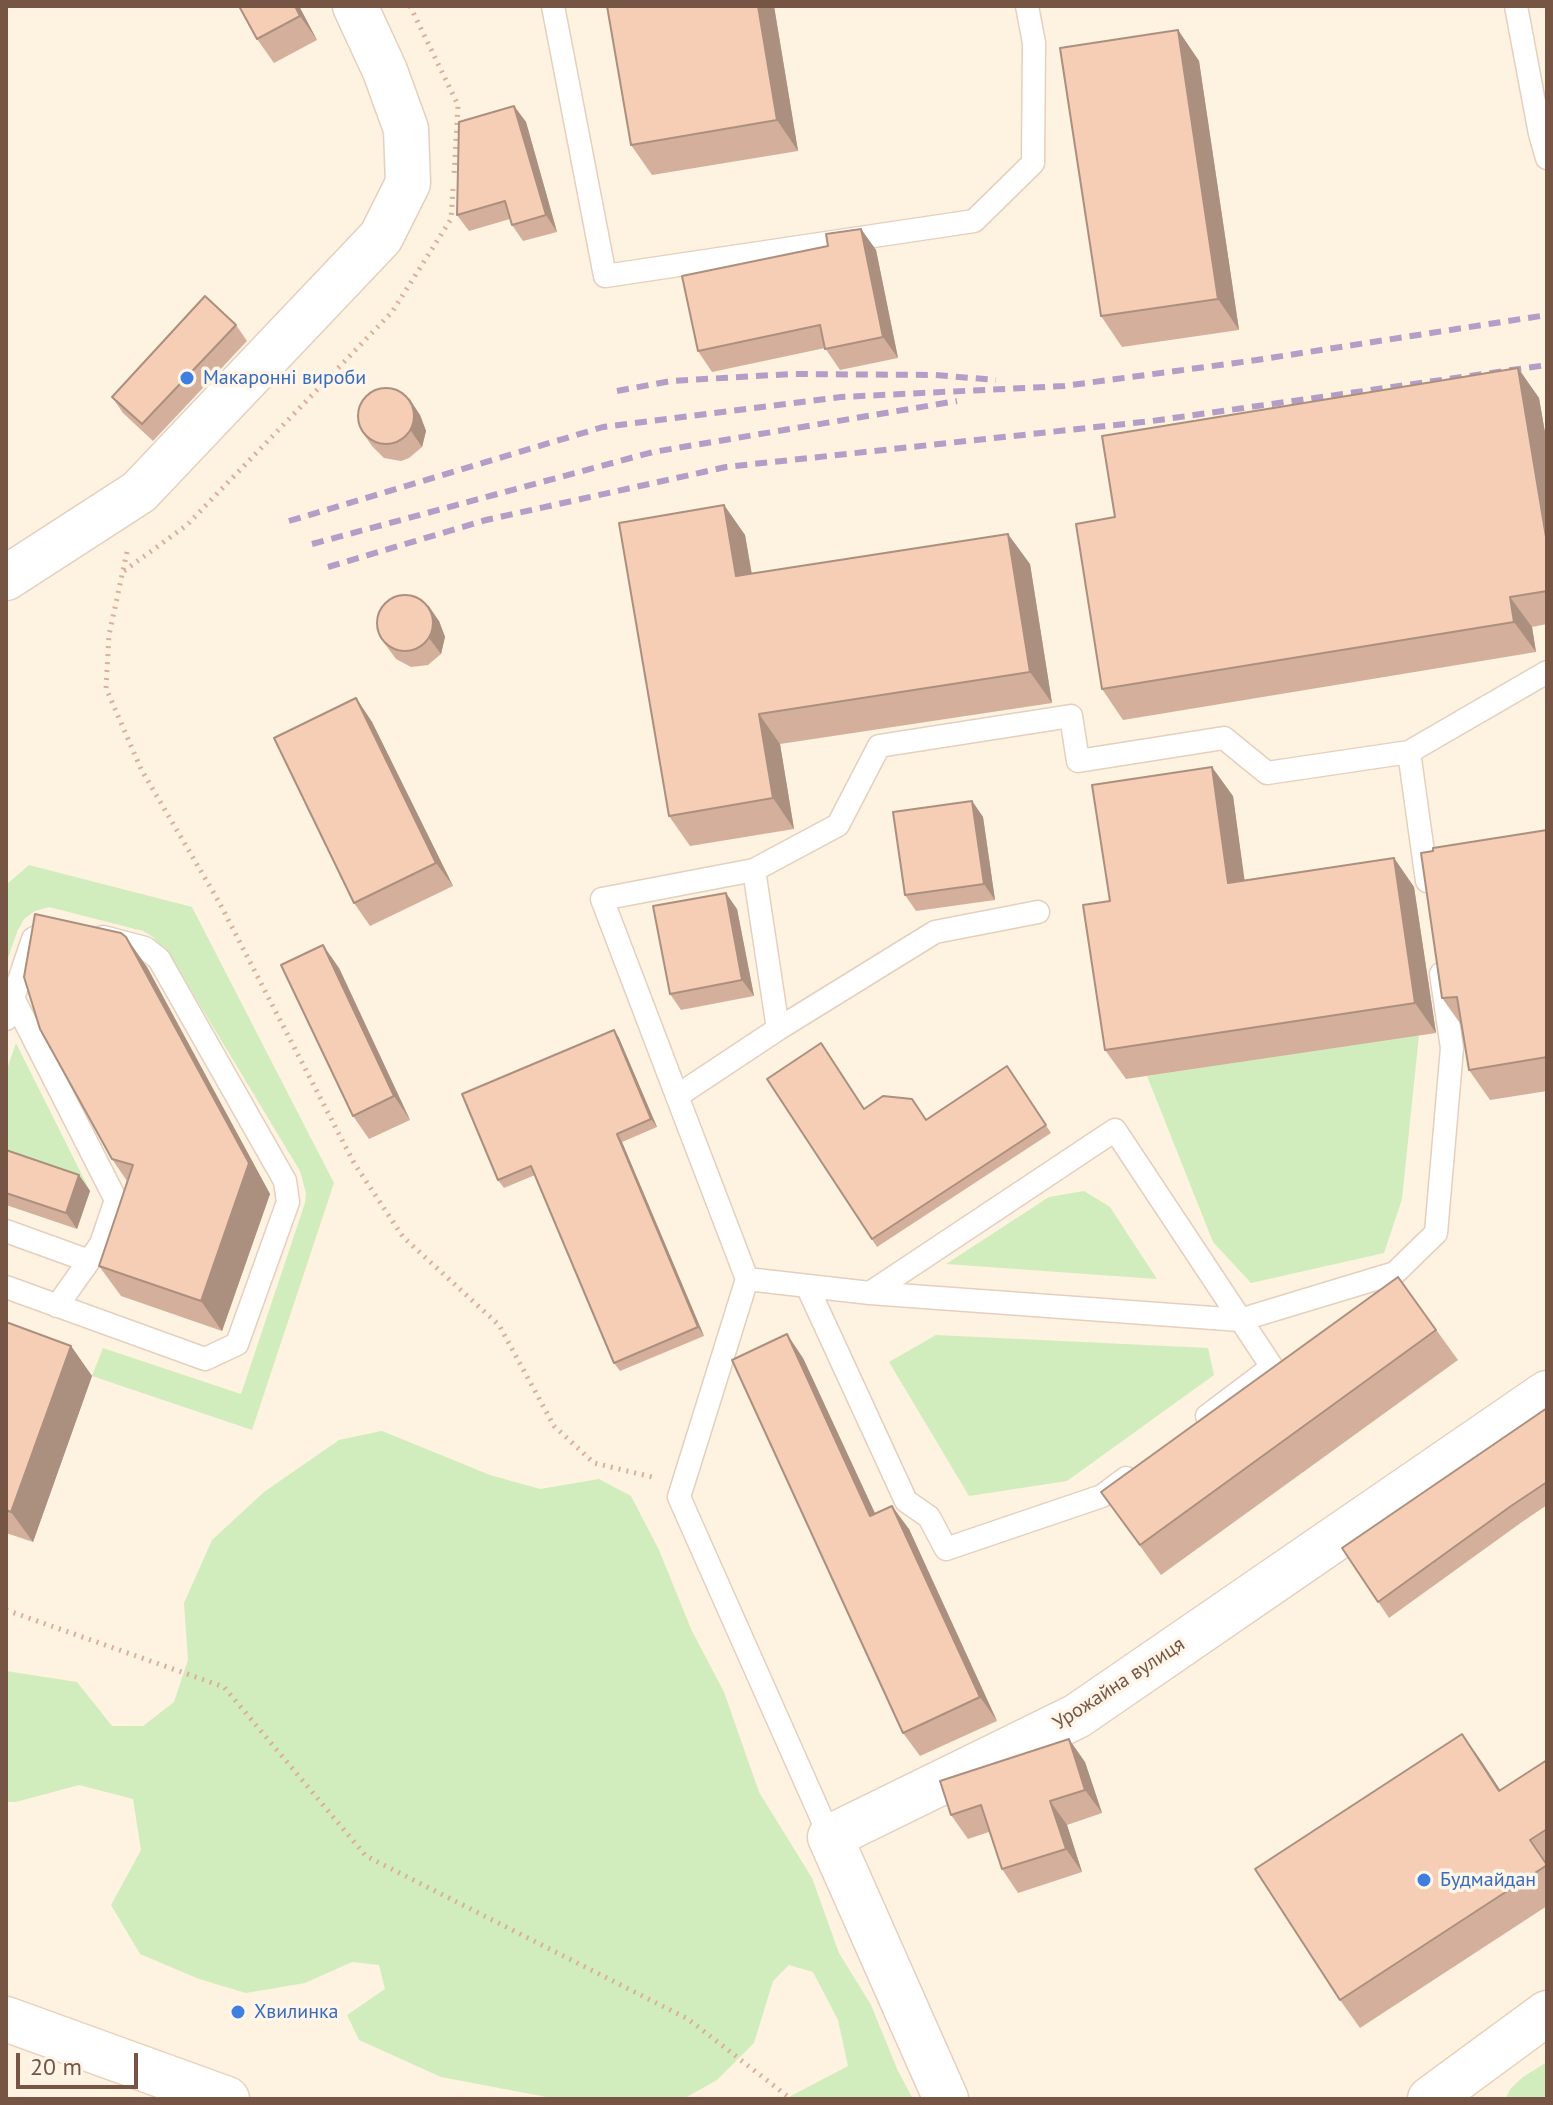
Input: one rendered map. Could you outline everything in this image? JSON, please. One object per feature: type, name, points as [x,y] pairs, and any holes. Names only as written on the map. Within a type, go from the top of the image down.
[{"type":"street","points":[[6,578],[139,492],[381,237],[408,183],[406,129],[385,71],[355,6]]},
{"type":"street","name":"Урожайна вулиця","points":[[830,1837],[1077,1716],[1547,1393]]},
{"type":"street","points":[[830,1837],[946,2099]]},
{"type":"street","points":[[1430,2099],[1542,2016]]},
{"type":"street","points":[[1475,2099],[1476,2090],[1494,2057],[1542,2016]]},
{"type":"street","points":[[6,2019],[227,2099]]},
{"type":"lane","points":[[553,6],[605,276],[974,221],[1033,163],[1034,43],[1027,6]]},
{"type":"lane","points":[[1516,6],[1547,158]]},
{"type":"lane","points":[[830,1837],[679,1497],[747,1279],[602,899],[754,870],[838,825],[879,746],[1071,716],[1078,761],[1224,738],[1267,773],[1409,752],[1547,672]]},
{"type":"lane","points":[[1409,752],[1431,908]]},
{"type":"lane","points":[[754,870],[778,1029]]},
{"type":"lane","points":[[677,1096],[935,932],[1038,912]]},
{"type":"lane","points":[[57,1306],[101,1244],[116,1200],[9,1009],[33,939],[59,926]]},
{"type":"lane","points":[[6,1287],[205,1359],[237,1344],[288,1202],[285,1181],[159,959],[145,948],[88,933]]},
{"type":"lane","points":[[747,1279],[870,1293],[1240,1320],[1395,1273],[1436,1233],[1452,1048],[1438,954]]},
{"type":"lane","points":[[870,1293],[1115,1130],[1272,1367],[1187,1431]]},
{"type":"lane","points":[[6,1231],[89,1261]]},
{"type":"lane","points":[[807,1286],[906,1501],[929,1517],[946,1549],[1102,1496],[1138,1468]]},
{"type":"path","points":[[139,492],[109,635],[106,688],[141,769],[219,902],[354,1163],[403,1237],[499,1325],[554,1426],[594,1463],[651,1477],[679,1497]]},
{"type":"path","points":[[6,1610],[224,1687],[366,1856],[688,2019],[791,2099]]},
{"type":"green space","points":[[29,865],[192,907],[334,1183],[252,1430],[92,1376],[103,1348],[241,1394],[305,1203],[306,1193],[300,1171],[174,962],[153,937],[143,931],[49,907],[35,911],[24,919],[6,964],[6,885]]},
{"type":"green space","points":[[1419,1035],[1402,1199],[1384,1253],[1251,1283],[1213,1242],[1147,1076]]},
{"type":"green space","points":[[16,1043],[90,1191],[6,1194],[6,1072]]},
{"type":"green space","points":[[1084,1191],[1110,1207],[1157,1279],[946,1264],[1049,1197]]},
{"type":"green space","points":[[936,1335],[1208,1348],[1214,1375],[1067,1481],[969,1496],[889,1362]]},
{"type":"green space","points":[[382,1431],[490,1475],[540,1489],[599,1479],[631,1496],[659,1550],[691,1629],[724,1692],[759,1792],[812,1878],[839,1953],[871,2005],[913,2099],[785,2099],[848,2066],[838,2020],[813,1972],[789,1965],[773,1981],[754,2043],[717,2080],[683,2099],[557,2099],[441,2077],[359,2040],[347,2015],[385,1989],[379,1965],[352,1962],[305,1983],[246,1993],[199,1979],[140,1954],[111,1905],[141,1850],[133,1799],[79,1785],[6,1802],[6,1671],[77,1682],[112,1726],[143,1726],[174,1702],[188,1660],[184,1603],[212,1540],[264,1492],[339,1440]]},
{"type":"green space","points":[[1547,2062],[1547,2099],[1505,2099],[1523,2077]]},
{"type":"building","points":[[239,6],[295,6],[300,16],[257,39]]},
{"type":"building","points":[[607,6],[758,6],[777,120],[631,145]]},
{"type":"building","points":[[1178,30],[1218,299],[1101,316],[1060,48]]},
{"type":"building","points":[[514,106],[546,215],[512,225],[505,201],[457,215],[459,122]]},
{"type":"building","points":[[861,229],[883,337],[825,349],[820,325],[698,351],[682,276],[828,246],[826,234]]},
{"type":"building","points":[[205,296],[236,325],[142,424],[112,397]]},
{"type":"building","points":[[1518,368],[1547,543],[1547,591],[1510,597],[1514,622],[1102,689],[1076,524],[1115,517],[1102,436]]},
{"type":"building","points":[[386,388],[406,396],[414,416],[406,436],[386,444],[366,436],[358,416],[366,396]]},
{"type":"building","points":[[724,505],[736,576],[1008,534],[1030,672],[759,714],[773,798],[669,816],[619,523]]},
{"type":"building","points":[[405,595],[425,603],[433,623],[425,643],[405,651],[385,643],[377,623],[385,603]]},
{"type":"building","points":[[356,698],[436,863],[354,903],[274,738]]},
{"type":"building","points":[[1212,767],[1228,883],[1394,858],[1415,1003],[1105,1050],[1083,905],[1110,901],[1092,785]]},
{"type":"building","points":[[972,801],[984,884],[905,895],[893,812]]},
{"type":"building","points":[[1547,830],[1547,1057],[1469,1070],[1457,997],[1442,998],[1421,853],[1433,851],[1433,848]]},
{"type":"building","points":[[726,893],[742,980],[670,994],[653,906]]},
{"type":"building","points":[[35,914],[121,933],[126,937],[249,1163],[201,1301],[99,1266],[133,1165],[112,1159],[40,1029],[24,977]]},
{"type":"building","points":[[323,945],[394,1096],[353,1116],[281,965]]},
{"type":"building","points":[[614,1030],[651,1119],[617,1134],[698,1327],[614,1363],[531,1166],[498,1180],[462,1094]]},
{"type":"building","points":[[821,1043],[864,1109],[883,1096],[912,1099],[926,1120],[1007,1066],[1046,1125],[872,1239],[767,1079]]},
{"type":"building","points":[[6,1150],[79,1175],[66,1213],[6,1193]]},
{"type":"building","points":[[1398,1277],[1436,1330],[1140,1545],[1101,1492]]},
{"type":"building","points":[[6,1322],[71,1346],[11,1512],[6,1510]]},
{"type":"building","points":[[787,1334],[870,1516],[892,1506],[980,1697],[903,1733],[732,1360]]},
{"type":"building","points":[[1547,1408],[1547,1482],[1378,1602],[1342,1548]]},
{"type":"building","name":"Будмайдан","points":[[1462,1734],[1499,1791],[1547,1760],[1547,1829],[1530,1840],[1547,1865],[1340,2000],[1255,1869]]},
{"type":"building","points":[[1069,1739],[1085,1790],[1050,1801],[1066,1849],[1002,1869],[981,1805],[951,1815],[940,1781]]},
{"type":"railway","points":[[289,521],[603,427],[841,397],[1064,386],[1547,315]]},
{"type":"railway","points":[[328,567],[486,520],[726,467],[1152,421],[1547,365]]},
{"type":"railway","points":[[617,391],[671,381],[791,374],[935,375],[996,380]]},
{"type":"railway","points":[[312,544],[653,452],[957,401]]},
{"type":"place","name":"Макаронні вироби","points":[[187,378]]},
{"type":"place","name":"Будмайдан","points":[[1424,1880]]},
{"type":"place","name":"Хвилинка","points":[[238,2012]]}]
